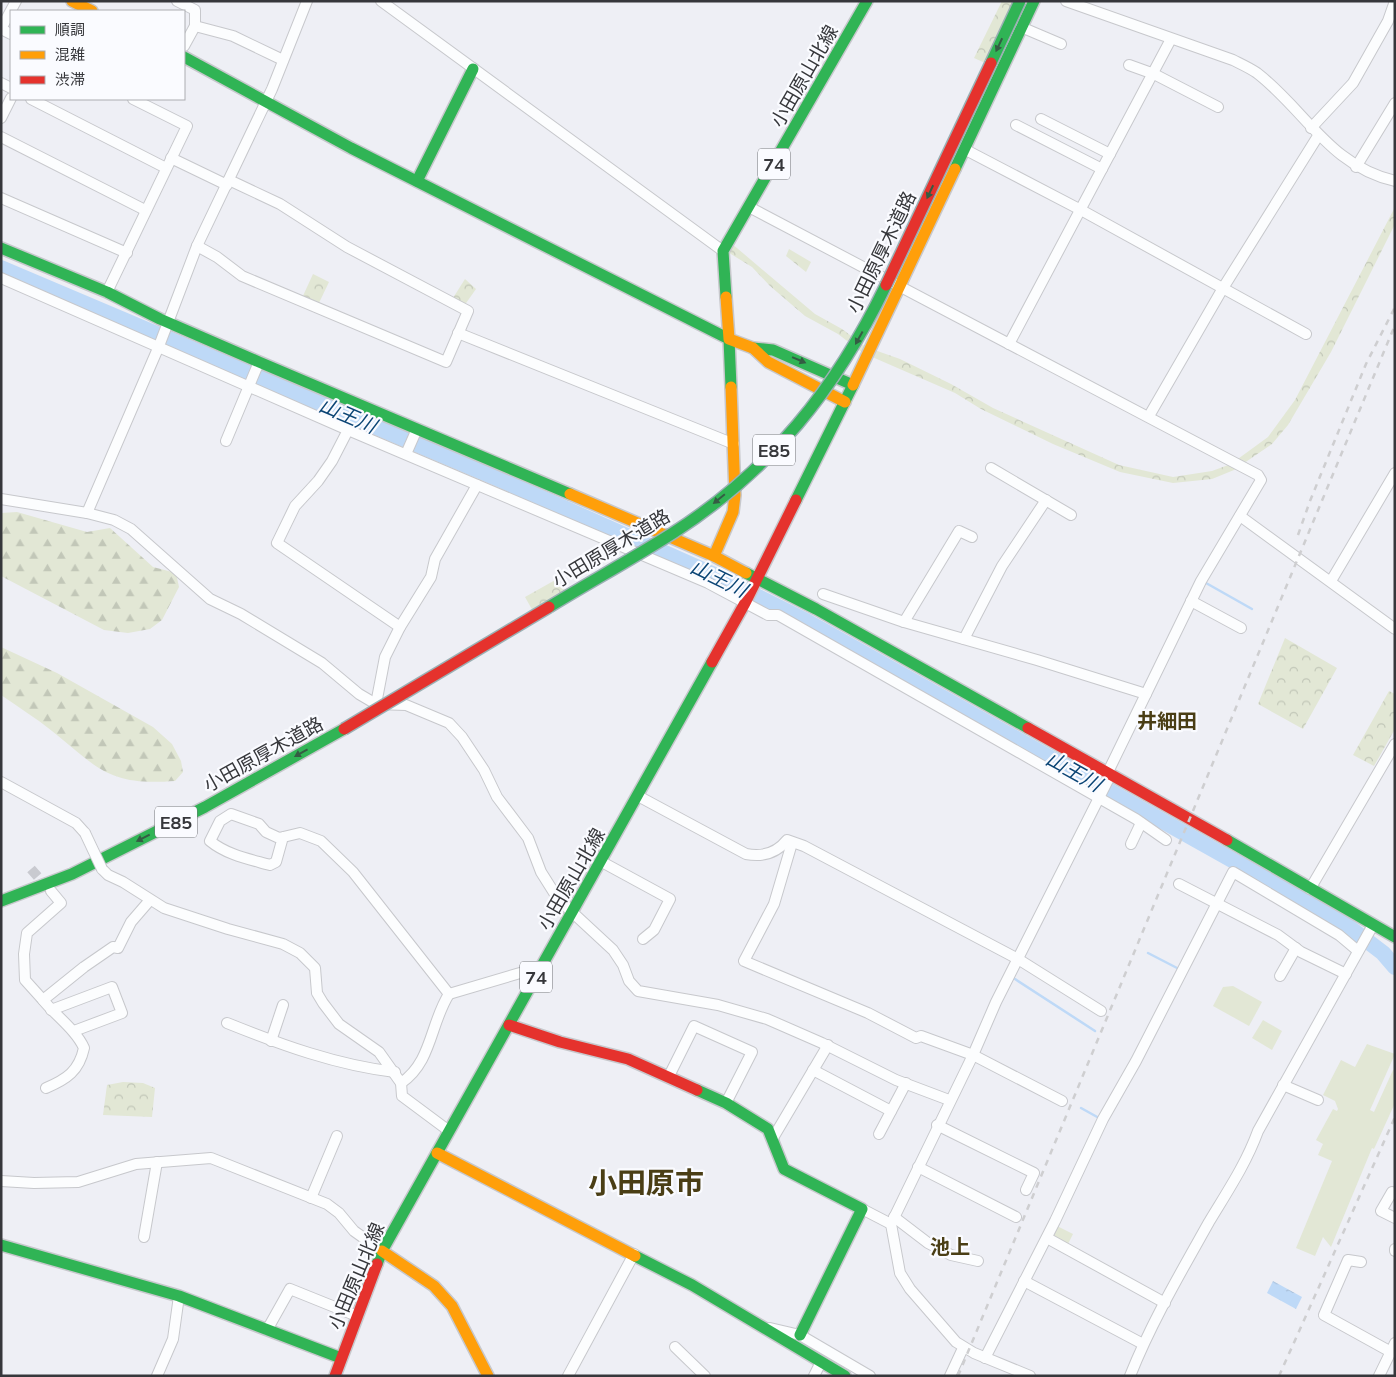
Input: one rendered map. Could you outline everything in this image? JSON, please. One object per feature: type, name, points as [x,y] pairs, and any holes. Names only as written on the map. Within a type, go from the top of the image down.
[{"type":"main road","points":[[72,1],[90,10]]},
{"type":"main road","name":"小田原山北線","points":[[724,251],[867,1]]},
{"type":"main road","name":"小田原厚木道路","points":[[723,480],[773,435],[799,406],[841,347],[883,265],[1008,1]]},
{"type":"main road","name":"小田原厚木道路","points":[[70,862],[198,799],[341,724],[674,532],[714,504],[751,473],[782,443],[832,382],[868,321],[1020,1]]},
{"type":"main road","name":"小田原山北線","points":[[334,1376],[382,1251],[602,862],[756,583],[845,402],[1034,1]]},
{"type":"main road","points":[[185,58],[417,181],[728,338],[752,348],[773,350],[853,385]]},
{"type":"main road","points":[[417,181],[473,68]]},
{"type":"main road","points":[[1,248],[106,292],[259,362],[714,556],[756,583],[1108,776],[1195,821],[1395,938]]},
{"type":"main road","points":[[714,556],[735,503],[734,444],[724,251]]},
{"type":"main road","points":[[752,348],[768,362],[845,402]]},
{"type":"main road","name":"小田原厚木道路","points":[[615,553],[665,523]]},
{"type":"main road","name":"小田原厚木道路","points":[[1,901],[72,874],[205,808],[522,609]]},
{"type":"main road","points":[[509,1025],[560,1042],[628,1059],[670,1076],[726,1103],[768,1129],[774,1138],[778,1161],[784,1168],[862,1209],[800,1335]]},
{"type":"main road","points":[[437,1152],[634,1254],[766,1327],[845,1376]]},
{"type":"main road","points":[[1,1244],[179,1296],[341,1358]]},
{"type":"main road","points":[[382,1251],[434,1286],[452,1306],[465,1327],[488,1376]]},
{"type":"street","points":[[177,1],[195,10],[195,26],[185,44]]},
{"type":"street","points":[[87,513],[159,346],[167,321],[198,246],[266,100],[306,1]]},
{"type":"street","points":[[381,1],[724,251]]},
{"type":"street","points":[[1066,1],[1233,60],[1255,72],[1294,106],[1314,132],[1356,166],[1395,181]]},
{"type":"street","points":[[1149,416],[1314,132],[1353,83],[1388,22],[1394,1]]},
{"type":"street","points":[[1,29],[10,12]]},
{"type":"street","points":[[195,26],[233,36],[283,60]]},
{"type":"street","points":[[1021,27],[1062,44]]},
{"type":"street","points":[[1010,344],[1171,39]]},
{"type":"street","points":[[1129,65],[1154,74],[1218,107]]},
{"type":"street","points":[[1,118],[10,100]]},
{"type":"street","points":[[33,100],[166,168]]},
{"type":"street","points":[[106,292],[187,126],[153,103],[138,100]]},
{"type":"street","points":[[1356,166],[1395,103]]},
{"type":"street","points":[[1042,119],[1110,154]]},
{"type":"street","points":[[1016,125],[1102,168]]},
{"type":"street","points":[[1,137],[145,210]]},
{"type":"street","points":[[964,149],[1081,210],[1306,334]]},
{"type":"street","points":[[172,158],[280,204],[347,247],[468,311],[446,362],[242,276],[217,256],[198,246]]},
{"type":"street","points":[[1,198],[126,253]]},
{"type":"street","points":[[749,207],[1149,416],[1258,475],[1261,480],[1217,552],[1191,601],[1108,776],[978,1038],[973,1055],[949,1100],[892,1221],[900,1273],[910,1289],[956,1342],[963,1348],[1030,1376]]},
{"type":"street","points":[[1,278],[348,430],[708,583],[768,615],[778,615],[1141,823],[1166,840]]},
{"type":"street","points":[[458,333],[734,444]]},
{"type":"street","points":[[226,441],[259,362]]},
{"type":"street","points":[[406,454],[417,429]]},
{"type":"street","points":[[348,430],[328,467],[295,506],[278,543],[400,627]]},
{"type":"street","points":[[990,468],[1071,515]]},
{"type":"street","points":[[1331,581],[1395,473]]},
{"type":"street","points":[[376,704],[385,657],[430,576],[435,559],[477,485]]},
{"type":"street","points":[[1,499],[87,513],[114,520],[131,529],[210,599],[241,614],[322,663],[359,694],[376,704],[406,705],[449,723],[462,737],[484,770],[497,797],[528,838],[541,872],[558,900],[613,950],[623,965],[629,982],[638,991],[738,1010],[767,1020],[828,1045],[906,1084],[949,1100]]},
{"type":"street","points":[[964,639],[1006,559],[1046,500]]},
{"type":"street","points":[[1240,516],[1395,629]]},
{"type":"street","points":[[904,622],[959,531],[972,537]]},
{"type":"street","points":[[824,594],[904,622],[1146,694]]},
{"type":"street","points":[[1191,601],[1241,628]]},
{"type":"street","points":[[1310,889],[1395,744]]},
{"type":"street","points":[[1,782],[76,823],[85,833],[102,869],[108,875],[123,882],[150,900],[164,908],[228,929],[283,944],[300,953],[315,968],[317,993],[339,1024],[379,1052],[401,1083],[402,1096],[449,1131]]},
{"type":"street","points":[[638,796],[746,854],[764,855],[782,846],[787,840],[804,846],[1018,959],[1101,1011]]},
{"type":"street","points":[[283,837],[276,862],[270,865],[234,855],[218,848],[210,841],[220,821],[231,814],[259,824],[270,834],[283,837],[300,833],[321,841],[347,865],[449,994]]},
{"type":"street","points":[[1131,844],[1141,823]]},
{"type":"street","points":[[792,842],[774,904],[744,961],[868,1013],[916,1038],[921,1036],[973,1055],[1062,1101]]},
{"type":"street","points":[[602,862],[670,899],[654,930],[643,940]]},
{"type":"street","points":[[985,1358],[1047,1238],[1103,1119],[1136,1061],[1233,872],[1339,935],[1358,951]]},
{"type":"street","points":[[1179,884],[1217,902],[1278,935],[1296,948],[1346,974]]},
{"type":"street","points":[[46,1088],[67,1078],[78,1066],[84,1048],[74,1031],[67,1027],[50,1010],[25,980],[24,954],[27,933],[61,903],[50,891]]},
{"type":"street","points":[[43,1000],[84,967],[114,947],[118,948],[131,922],[150,900]]},
{"type":"street","points":[[1130,1376],[1143,1344],[1165,1303],[1250,1155],[1258,1131],[1373,925]]},
{"type":"street","points":[[1280,976],[1296,948]]},
{"type":"street","points":[[401,1083],[413,1075],[428,1051],[439,1011],[449,994],[520,973],[536,978]]},
{"type":"street","points":[[50,1010],[112,986],[122,1013],[74,1031]]},
{"type":"street","points":[[271,1041],[283,1005]]},
{"type":"street","points":[[227,1023],[271,1041],[357,1068],[395,1072]]},
{"type":"street","points":[[670,1076],[694,1026],[752,1052],[726,1103]]},
{"type":"street","points":[[774,1138],[828,1045]]},
{"type":"street","points":[[813,1070],[891,1111]]},
{"type":"street","points":[[879,1134],[906,1084]]},
{"type":"street","points":[[1283,1085],[1318,1100]]},
{"type":"street","points":[[937,1125],[1034,1173],[1026,1190]]},
{"type":"street","points":[[311,1198],[337,1136]]},
{"type":"street","points":[[1,1181],[34,1183],[78,1182],[90,1180],[122,1167],[211,1158],[333,1207],[354,1231],[382,1251]]},
{"type":"street","points":[[144,1237],[157,1162]]},
{"type":"street","points":[[918,1167],[1016,1217]]},
{"type":"street","points":[[1392,1192],[1381,1211],[1395,1218]]},
{"type":"street","points":[[862,1209],[892,1221],[928,1243],[956,1257],[978,1261]]},
{"type":"street","points":[[1047,1238],[1165,1303]]},
{"type":"street","points":[[568,1376],[634,1254]]},
{"type":"street","points":[[1361,1262],[1348,1260],[1324,1315],[1393,1348],[1379,1376]]},
{"type":"street","points":[[1024,1281],[1143,1344]]},
{"type":"street","points":[[267,1330],[290,1288],[308,1294],[331,1307],[357,1316]]},
{"type":"street","points":[[157,1376],[173,1339],[179,1296]]},
{"type":"street","points":[[766,1327],[800,1335],[870,1376]]},
{"type":"street","points":[[766,1327],[776,1339],[816,1371],[834,1376]]},
{"type":"street","points":[[675,1346],[705,1376]]},
{"type":"street","points":[[950,1376],[963,1348]]},
{"type":"green space","points":[[1002,1],[1025,1],[994,67],[974,58]]},
{"type":"green space","points":[[1395,207],[1395,224],[1331,352],[1288,425],[1272,444],[1234,470],[1212,479],[1173,483],[1120,472],[1053,444],[981,409],[955,393],[863,353],[838,334],[805,316],[770,286],[752,267],[726,251],[731,243],[815,314],[842,329],[866,347],[900,359],[951,384],[993,408],[1119,465],[1173,477],[1212,471],[1231,464],[1268,437],[1295,400]]},
{"type":"green space","points":[[789,249],[811,262],[806,272],[786,256]]},
{"type":"green space","points":[[313,274],[329,282],[318,305],[302,298]]},
{"type":"green space","points":[[465,279],[476,289],[464,306],[453,298]]},
{"type":"green space","points":[[17,512],[87,532],[110,528],[153,567],[176,573],[179,587],[162,620],[150,629],[128,633],[104,630],[1,576],[1,513]]},
{"type":"green space","points":[[557,579],[567,593],[534,613],[525,597]]},
{"type":"green space","points":[[1285,638],[1337,668],[1303,729],[1258,704]]},
{"type":"green space","points":[[1,647],[57,673],[153,727],[172,744],[181,761],[183,772],[175,781],[135,781],[106,772],[94,765],[46,726],[1,695]]},
{"type":"green space","points":[[1389,691],[1395,694],[1395,729],[1374,766],[1353,755]]},
{"type":"green space","points":[[1233,986],[1262,1002],[1249,1026],[1213,1006],[1223,987]]},
{"type":"green space","points":[[1263,1020],[1282,1031],[1272,1050],[1252,1038]]},
{"type":"green space","points":[[1367,1044],[1395,1054],[1370,1110],[1374,1112],[1393,1070],[1395,1070],[1395,1103],[1374,1149],[1372,1148],[1331,1247],[1323,1237],[1315,1256],[1296,1248],[1332,1161],[1318,1155],[1323,1144],[1316,1140],[1333,1109],[1337,1111],[1338,1109],[1335,1101],[1323,1095],[1341,1060],[1355,1067]]},
{"type":"green space","points":[[123,1082],[143,1083],[155,1088],[152,1117],[103,1115],[107,1085]]},
{"type":"green space","points":[[1057,1226],[1073,1234],[1067,1246],[1053,1238]]},
{"type":"water","points":[[1273,1281],[1302,1297],[1296,1309],[1267,1293]]},
{"type":"waterway","name":"山王川","points":[[1,268],[501,480],[712,574],[806,621],[1341,921],[1383,953],[1395,967]]},
{"type":"waterway","points":[[1206,583],[1252,609]]},
{"type":"waterway","points":[[1148,953],[1179,969]]},
{"type":"waterway","points":[[1015,979],[1095,1031]]},
{"type":"waterway","points":[[1081,1108],[1099,1118]]},
{"type":"tunnel","points":[[31,869],[47,887]]},
{"type":"railway","points":[[1298,535],[1366,364],[1395,307]]},
{"type":"railway","points":[[958,1376],[1395,325]]},
{"type":"railway","points":[[1279,1376],[1395,1117]]},
{"type":"traffic: fast","points":[[726,297],[723,251],[867,1]]},
{"type":"traffic: fast","points":[[991,63],[1020,1]]},
{"type":"traffic: fast","points":[[955,169],[1034,1]]},
{"type":"traffic: fast","points":[[185,58],[351,148],[729,339],[731,387]]},
{"type":"traffic: fast","points":[[417,181],[473,69]]},
{"type":"traffic: fast","points":[[1,248],[107,292],[160,319],[259,362],[570,494]]},
{"type":"traffic: fast","points":[[549,607],[673,533],[708,509],[741,482],[798,424],[822,393],[867,323],[886,285]]},
{"type":"traffic: fast","points":[[753,348],[773,350],[853,385],[796,500]]},
{"type":"traffic: fast","points":[[746,573],[816,609],[1028,728]]},
{"type":"traffic: fast","points":[[377,1264],[382,1251],[712,662]]},
{"type":"traffic: fast","points":[[1,901],[72,874],[205,807],[344,729]]},
{"type":"traffic: fast","points":[[1227,840],[1395,937]]},
{"type":"traffic: fast","points":[[697,1090],[726,1103],[768,1129],[784,1169],[862,1209],[800,1335]]},
{"type":"traffic: fast","points":[[1,1245],[179,1296],[341,1358]]},
{"type":"traffic: fast","points":[[635,1256],[692,1285],[845,1376]]},
{"type":"traffic: slow","points":[[72,1],[90,10]]},
{"type":"traffic: slow","points":[[853,385],[955,169]]},
{"type":"traffic: slow","points":[[726,297],[729,339],[753,348],[768,362],[845,402]]},
{"type":"traffic: slow","points":[[714,556],[733,512],[735,495],[731,387]]},
{"type":"traffic: slow","points":[[570,494],[714,556],[746,573]]},
{"type":"traffic: slow","points":[[437,1153],[635,1256]]},
{"type":"traffic: slow","points":[[382,1251],[434,1286],[452,1306],[488,1376]]},
{"type":"traffic: jam","points":[[886,285],[991,63]]},
{"type":"traffic: jam","points":[[712,662],[745,603],[796,500]]},
{"type":"traffic: jam","points":[[344,729],[549,607]]},
{"type":"traffic: jam","points":[[1028,728],[1227,840]]},
{"type":"traffic: jam","points":[[509,1025],[560,1042],[628,1059],[697,1090]]},
{"type":"traffic: jam","points":[[335,1376],[377,1264]]},
{"type":"district","name":"井細田","points":[[1167,720]]},
{"type":"district","name":"小田原市","points":[[646,1182]]},
{"type":"district","name":"池上","points":[[950,1246]]}]
